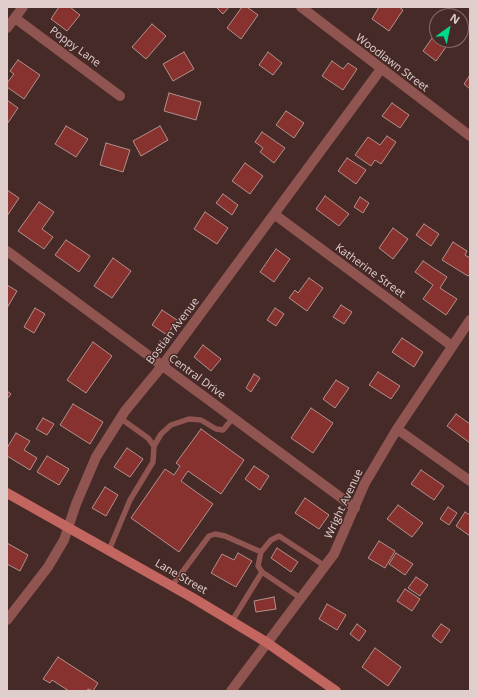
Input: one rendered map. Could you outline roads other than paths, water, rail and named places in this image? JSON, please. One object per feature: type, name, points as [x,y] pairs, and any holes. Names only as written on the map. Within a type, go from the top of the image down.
[{"type":"main road","name":"Lane Street","points":[[7,493],[172,586],[266,642],[336,691]]},
{"type":"street","points":[[7,28],[23,7]]},
{"type":"street","name":"Woodlawn Street","points":[[300,7],[470,136]]},
{"type":"street","name":"Poppy Lane","points":[[15,18],[120,96]]},
{"type":"street","name":"Bostian Avenue","points":[[7,620],[48,567],[64,540],[76,504],[96,457],[120,418],[162,366],[381,69]]},
{"type":"street","name":"Katherine Street","points":[[274,214],[452,346]]},
{"type":"street","name":"Central Drive","points":[[7,251],[355,508]]},
{"type":"street","name":"Wright Avenue","points":[[231,691],[266,642],[302,599],[325,566],[340,542],[365,483],[397,429],[470,320]]},
{"type":"street","points":[[397,429],[470,481]]},
{"type":"lane","points":[[120,418],[148,438],[154,446]]},
{"type":"lane","points":[[109,550],[130,500],[153,462],[154,446],[160,434],[171,425],[189,419],[201,420],[216,429],[223,430],[233,418]]},
{"type":"lane","points":[[172,586],[209,536],[215,534],[225,536],[261,552]]},
{"type":"lane","points":[[302,599],[262,572],[258,566],[261,552],[271,540],[279,536],[325,566]]},
{"type":"lane","points":[[232,622],[262,572]]}]
